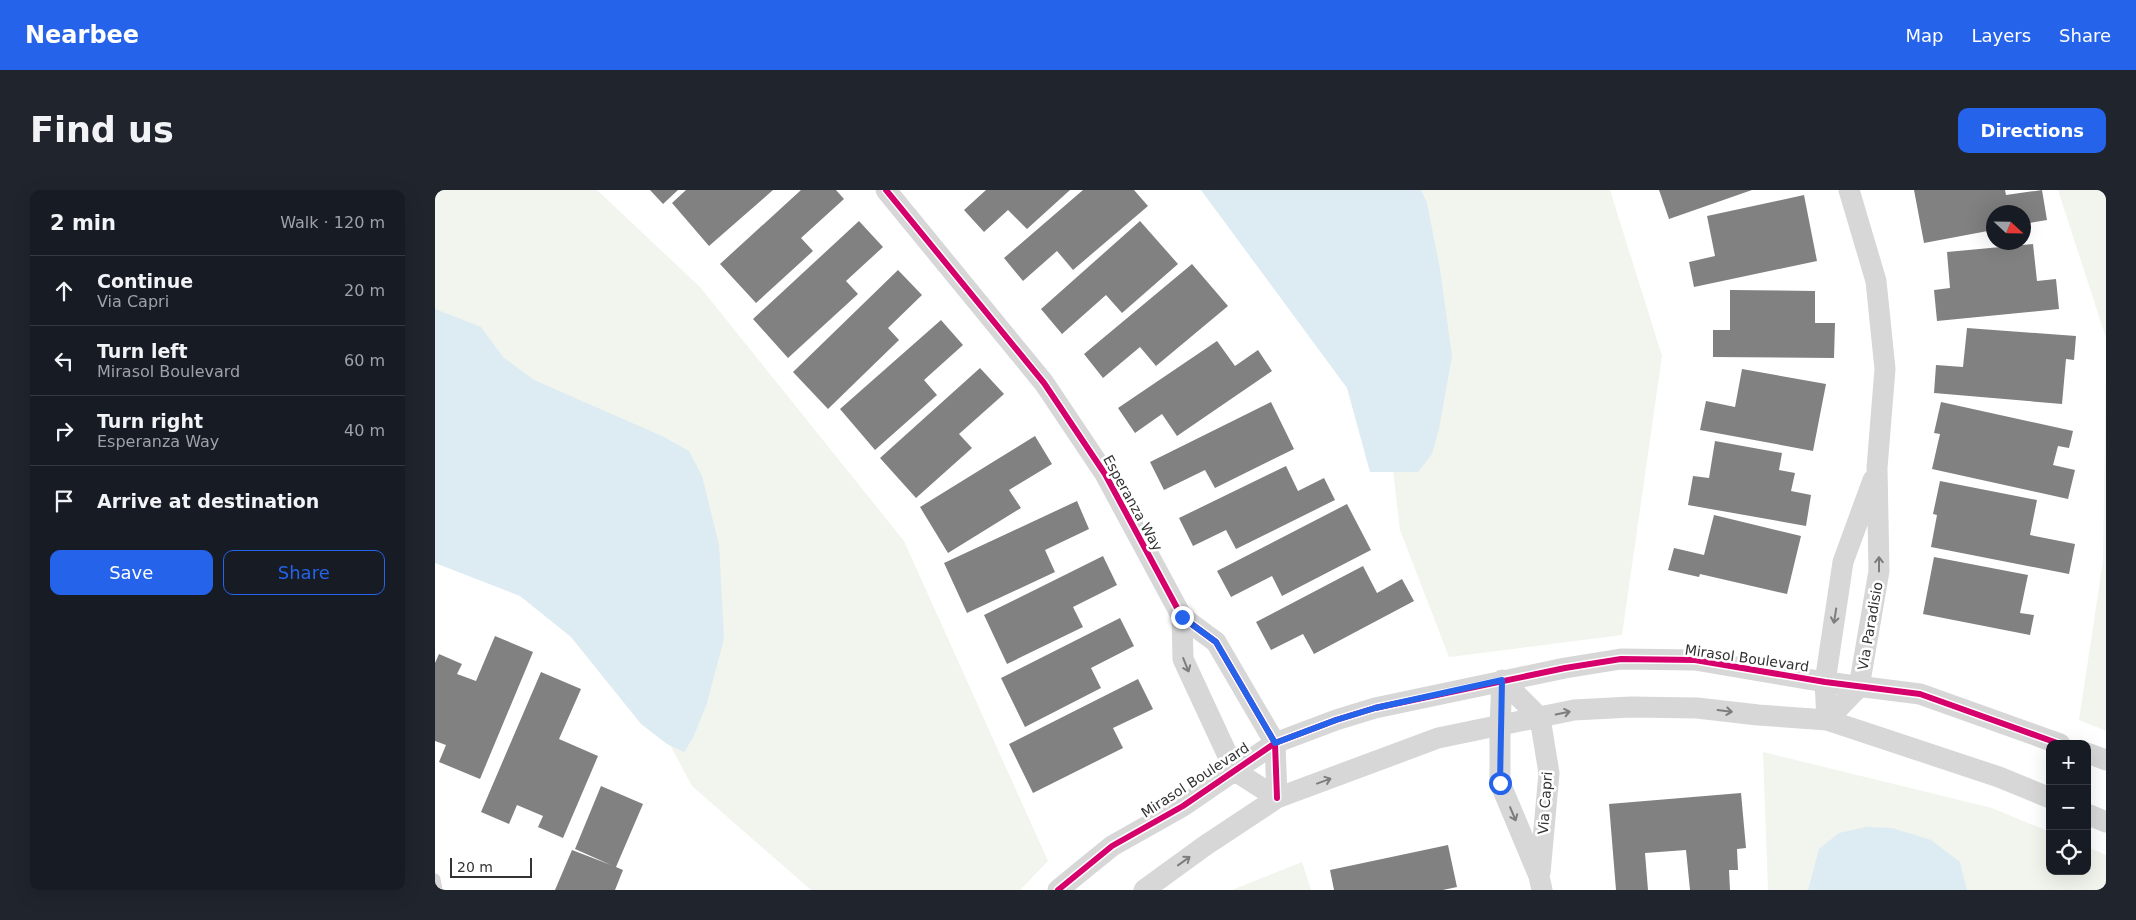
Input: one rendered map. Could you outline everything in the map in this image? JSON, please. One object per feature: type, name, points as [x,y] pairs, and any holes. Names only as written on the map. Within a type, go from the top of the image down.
[{"type":"street","name":"Esperanza Way","points":[[886,190],[1044,383],[1105,474],[1182,617],[1216,642],[1275,743],[1277,798]]},
{"type":"street","name":"Via Paradisio","points":[[1827,720],[1859,687],[1879,571],[1877,468],[1885,369],[1876,281],[1849,190]]},
{"type":"street","name":"Via Paradisio","points":[[1827,720],[1825,682],[1843,562],[1877,468]]},
{"type":"street","name":"Esperanza Way","points":[[1182,617],[1183,659],[1235,771]]},
{"type":"street","name":"Mirasol Boulevard","points":[[1058,890],[1112,846],[1183,806],[1275,743],[1336,720],[1375,708],[1565,668],[1630,659],[1695,660],[1825,682],[1920,694],[2049,740]]},
{"type":"street","points":[[1502,680],[1540,718]]},
{"type":"street","name":"Via Capri","points":[[1502,680],[1500,783],[1541,883]]},
{"type":"street","points":[[1144,890],[1206,845],[1277,798],[1438,738],[1575,710],[1631,707],[1697,708],[1827,720],[1999,777],[2046,796]]},
{"type":"street","name":"Via Capri","points":[[1540,718],[1549,773],[1541,883]]},
{"type":"street","points":[[2091,754],[2106,760]]},
{"type":"street","points":[[1235,771],[1277,798]]},
{"type":"street","points":[[2091,816],[2106,822]]},
{"type":"lane","points":[[435,879],[437,890]]},
{"type":"shaded area","points":[[435,190],[597,190],[700,287],[904,541],[1048,861],[1020,890],[811,890],[692,786],[563,545],[435,520]]},
{"type":"shaded area","points":[[1201,190],[1421,190],[1427,203],[1440,269],[1452,356],[1439,429],[1432,454],[1418,472],[1370,472],[1347,388]]},
{"type":"shaded area","points":[[1338,190],[1610,190],[1662,356],[1622,635],[1449,657],[1400,530],[1364,219]]},
{"type":"shaded area","points":[[2058,190],[2106,190],[2106,338]]},
{"type":"shaded area","points":[[435,309],[481,327],[503,357],[534,380],[664,437],[689,451],[702,476],[719,545],[724,639],[707,703],[693,738],[684,752],[667,744],[641,724],[571,637],[520,596],[435,563]]},
{"type":"shaded area","points":[[2106,358],[2106,731],[2079,720],[2103,561]]},
{"type":"shaded area","points":[[1763,752],[1992,808],[2046,830],[2046,875],[2091,875],[2091,849],[2106,855],[2106,890],[1768,890]]},
{"type":"shaded area","points":[[1866,827],[1892,828],[1931,840],[1960,862],[1967,890],[1808,890],[1819,849],[1839,833]]},
{"type":"shaded area","points":[[1302,862],[1311,890],[1232,890]]},
{"type":"building","points":[[650,190],[678,190],[663,204]]},
{"type":"building","points":[[686,190],[773,190],[709,246],[672,203]]},
{"type":"building","points":[[801,190],[836,190],[844,199],[801,238],[813,251],[756,303],[720,264]]},
{"type":"building","points":[[986,190],[1070,190],[1027,229],[1008,210],[984,232],[964,210]]},
{"type":"building","points":[[1083,190],[1134,190],[1148,206],[1073,270],[1057,251],[1023,281],[1004,258]]},
{"type":"building","points":[[1659,190],[1752,190],[1669,219]]},
{"type":"building","points":[[1914,190],[2005,190],[2006,195],[2042,190],[2047,220],[2031,223],[2031,205],[1986,205],[1986,231],[1924,243]]},
{"type":"building","points":[[1804,195],[1817,261],[1694,287],[1689,262],[1715,256],[1707,216]]},
{"type":"building","points":[[859,221],[883,247],[846,281],[858,294],[788,358],[753,319]]},
{"type":"building","points":[[1140,221],[1178,264],[1122,313],[1106,295],[1062,334],[1041,309]]},
{"type":"building","points":[[2031,244],[2033,244],[2037,281],[2056,279],[2059,309],[1937,321],[1934,290],[1950,288],[1947,252],[1986,248],[1986,250],[2031,250]]},
{"type":"building","points":[[1192,264],[1228,306],[1156,366],[1140,347],[1103,378],[1084,354]]},
{"type":"building","points":[[898,270],[922,295],[888,328],[899,340],[828,409],[793,372]]},
{"type":"building","points":[[1730,290],[1815,291],[1815,323],[1835,323],[1834,358],[1713,357],[1713,330],[1730,330]]},
{"type":"building","points":[[941,320],[963,345],[924,380],[937,395],[875,450],[840,409]]},
{"type":"building","points":[[1967,328],[2076,336],[2074,360],[2066,359],[2062,404],[1934,393],[1936,365],[1963,367]]},
{"type":"building","points":[[1217,341],[1235,366],[1258,350],[1272,371],[1177,436],[1162,414],[1135,433],[1118,408]]},
{"type":"building","points":[[980,368],[1004,394],[959,434],[972,448],[916,498],[880,458]]},
{"type":"building","points":[[1742,369],[1826,384],[1813,451],[1700,430],[1706,401],[1735,407]]},
{"type":"building","points":[[1271,402],[1294,449],[1215,488],[1205,470],[1164,490],[1150,462]]},
{"type":"building","points":[[1941,402],[2073,431],[2069,448],[2058,446],[2053,465],[2075,470],[2068,499],[1932,469],[1940,434],[1934,433]]},
{"type":"building","points":[[1035,436],[1052,464],[1009,490],[1021,508],[948,553],[920,507]]},
{"type":"building","points":[[1715,441],[1782,453],[1779,470],[1795,473],[1791,491],[1811,495],[1806,526],[1688,505],[1693,476],[1709,478]]},
{"type":"building","points":[[1286,466],[1298,491],[1324,478],[1335,500],[1236,549],[1226,530],[1193,546],[1179,518]]},
{"type":"building","points":[[1940,481],[2037,500],[2030,535],[2075,544],[2069,574],[1931,547],[1937,515],[1933,514]]},
{"type":"building","points":[[1077,501],[1089,529],[1045,550],[1055,572],[967,613],[944,563]]},
{"type":"building","points":[[1347,504],[1371,550],[1282,596],[1272,576],[1231,597],[1217,571]]},
{"type":"building","points":[[1714,515],[1801,536],[1787,594],[1700,574],[1699,577],[1668,570],[1674,548],[1704,555]]},
{"type":"building","points":[[1103,556],[1117,585],[1073,607],[1083,627],[1007,664],[984,615]]},
{"type":"building","points":[[1934,557],[2028,575],[2020,613],[2034,615],[2030,635],[1923,614]]},
{"type":"building","points":[[1363,566],[1377,593],[1402,579],[1414,601],[1314,654],[1303,634],[1271,650],[1256,622]]},
{"type":"building","points":[[1120,618],[1134,646],[1091,668],[1101,688],[1025,727],[1001,678]]},
{"type":"building","points":[[495,636],[533,652],[480,779],[439,762],[446,745],[435,741],[435,663],[439,654],[462,664],[457,674],[476,681]]},
{"type":"building","points":[[541,672],[581,689],[559,739],[598,756],[563,838],[538,827],[543,816],[517,805],[509,824],[481,812]]},
{"type":"building","points":[[1138,679],[1153,709],[1113,728],[1123,748],[1033,793],[1009,744]]},
{"type":"building","points":[[601,786],[643,804],[616,867],[623,870],[615,890],[555,890],[572,850],[611,865],[575,849]]},
{"type":"building","points":[[1741,793],[1746,848],[1737,849],[1738,870],[1729,870],[1730,890],[1690,890],[1686,850],[1645,853],[1648,890],[1616,890],[1609,804]]},
{"type":"building","points":[[1448,845],[1457,887],[1443,890],[1334,890],[1330,870]]},
{"type":"cycle path","points":[[886,190],[1044,383],[1105,474],[1182,617],[1216,642],[1275,743],[1277,798]]},
{"type":"cycle path","points":[[1058,890],[1112,846],[1183,806],[1275,743],[1336,720],[1375,708],[1565,668],[1621,659],[1695,660],[1825,682],[1920,694],[2049,740]]},
{"type":"route","points":[[1182,617],[1216,642],[1275,743],[1336,720],[1375,708],[1502,680],[1500,783]]}]
